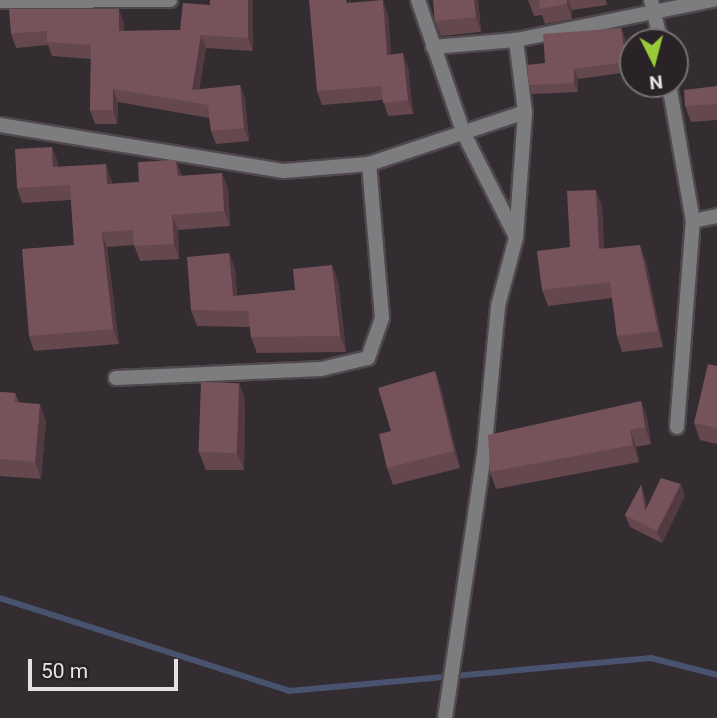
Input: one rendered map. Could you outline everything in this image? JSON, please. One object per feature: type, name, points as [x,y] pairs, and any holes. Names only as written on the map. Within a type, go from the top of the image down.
[{"type":"street","points":[[0,1],[170,0]]},
{"type":"street","points":[[418,0],[464,134],[516,238]]},
{"type":"street","points":[[433,47],[516,40],[653,7],[713,0]]},
{"type":"street","points":[[653,7],[658,28]]},
{"type":"street","points":[[445,718],[485,455],[498,306],[516,238],[525,112],[516,40]]},
{"type":"street","points":[[671,98],[693,220],[677,428]]},
{"type":"street","points":[[0,125],[284,171],[369,164],[525,112]]},
{"type":"street","points":[[116,378],[321,369],[368,358],[382,318],[369,164]]},
{"type":"street","points":[[693,220],[717,216]]},
{"type":"building","points":[[210,0],[248,0],[248,38],[201,35],[192,90],[240,85],[244,128],[211,131],[208,105],[113,89],[113,110],[90,110],[91,45],[47,42],[47,31],[11,34],[9,9],[119,9],[119,31],[180,30],[183,3],[210,5]]},
{"type":"building","points":[[309,0],[346,0],[347,3],[383,0],[387,55],[403,53],[408,100],[383,103],[381,86],[317,91]]},
{"type":"building","points":[[433,0],[474,0],[476,17],[435,21]]},
{"type":"building","points":[[539,0],[567,0],[567,4],[540,9]]},
{"type":"building","points":[[619,28],[619,63],[574,69],[574,83],[529,85],[527,65],[545,63],[543,34]]},
{"type":"building","points":[[717,86],[717,104],[685,106],[684,98],[689,98],[689,89]]},
{"type":"building","points":[[52,147],[53,167],[106,164],[107,184],[139,182],[138,162],[176,160],[178,176],[222,173],[224,211],[172,215],[174,244],[134,246],[133,230],[102,232],[113,329],[29,336],[22,249],[74,245],[70,185],[17,188],[15,149]]},
{"type":"building","points":[[596,190],[599,249],[640,245],[658,331],[617,336],[610,282],[542,290],[537,251],[570,247],[567,191]]},
{"type":"building","points":[[229,253],[233,296],[295,290],[293,269],[332,265],[340,336],[251,337],[248,311],[191,310],[187,257]]},
{"type":"building","points":[[708,364],[717,366],[717,428],[694,423]]},
{"type":"building","points":[[435,371],[454,451],[387,468],[379,434],[391,431],[378,388]]},
{"type":"building","points":[[201,382],[239,383],[237,453],[199,452]]},
{"type":"building","points":[[0,392],[15,393],[14,402],[40,404],[35,462],[0,459]]},
{"type":"building","points":[[641,401],[645,427],[630,430],[633,445],[490,472],[488,435]]},
{"type":"building","points":[[661,478],[681,484],[657,531],[625,515],[641,485],[645,511]]},
{"type":"waterway","points":[[0,598],[289,691],[651,658],[717,675]]}]
